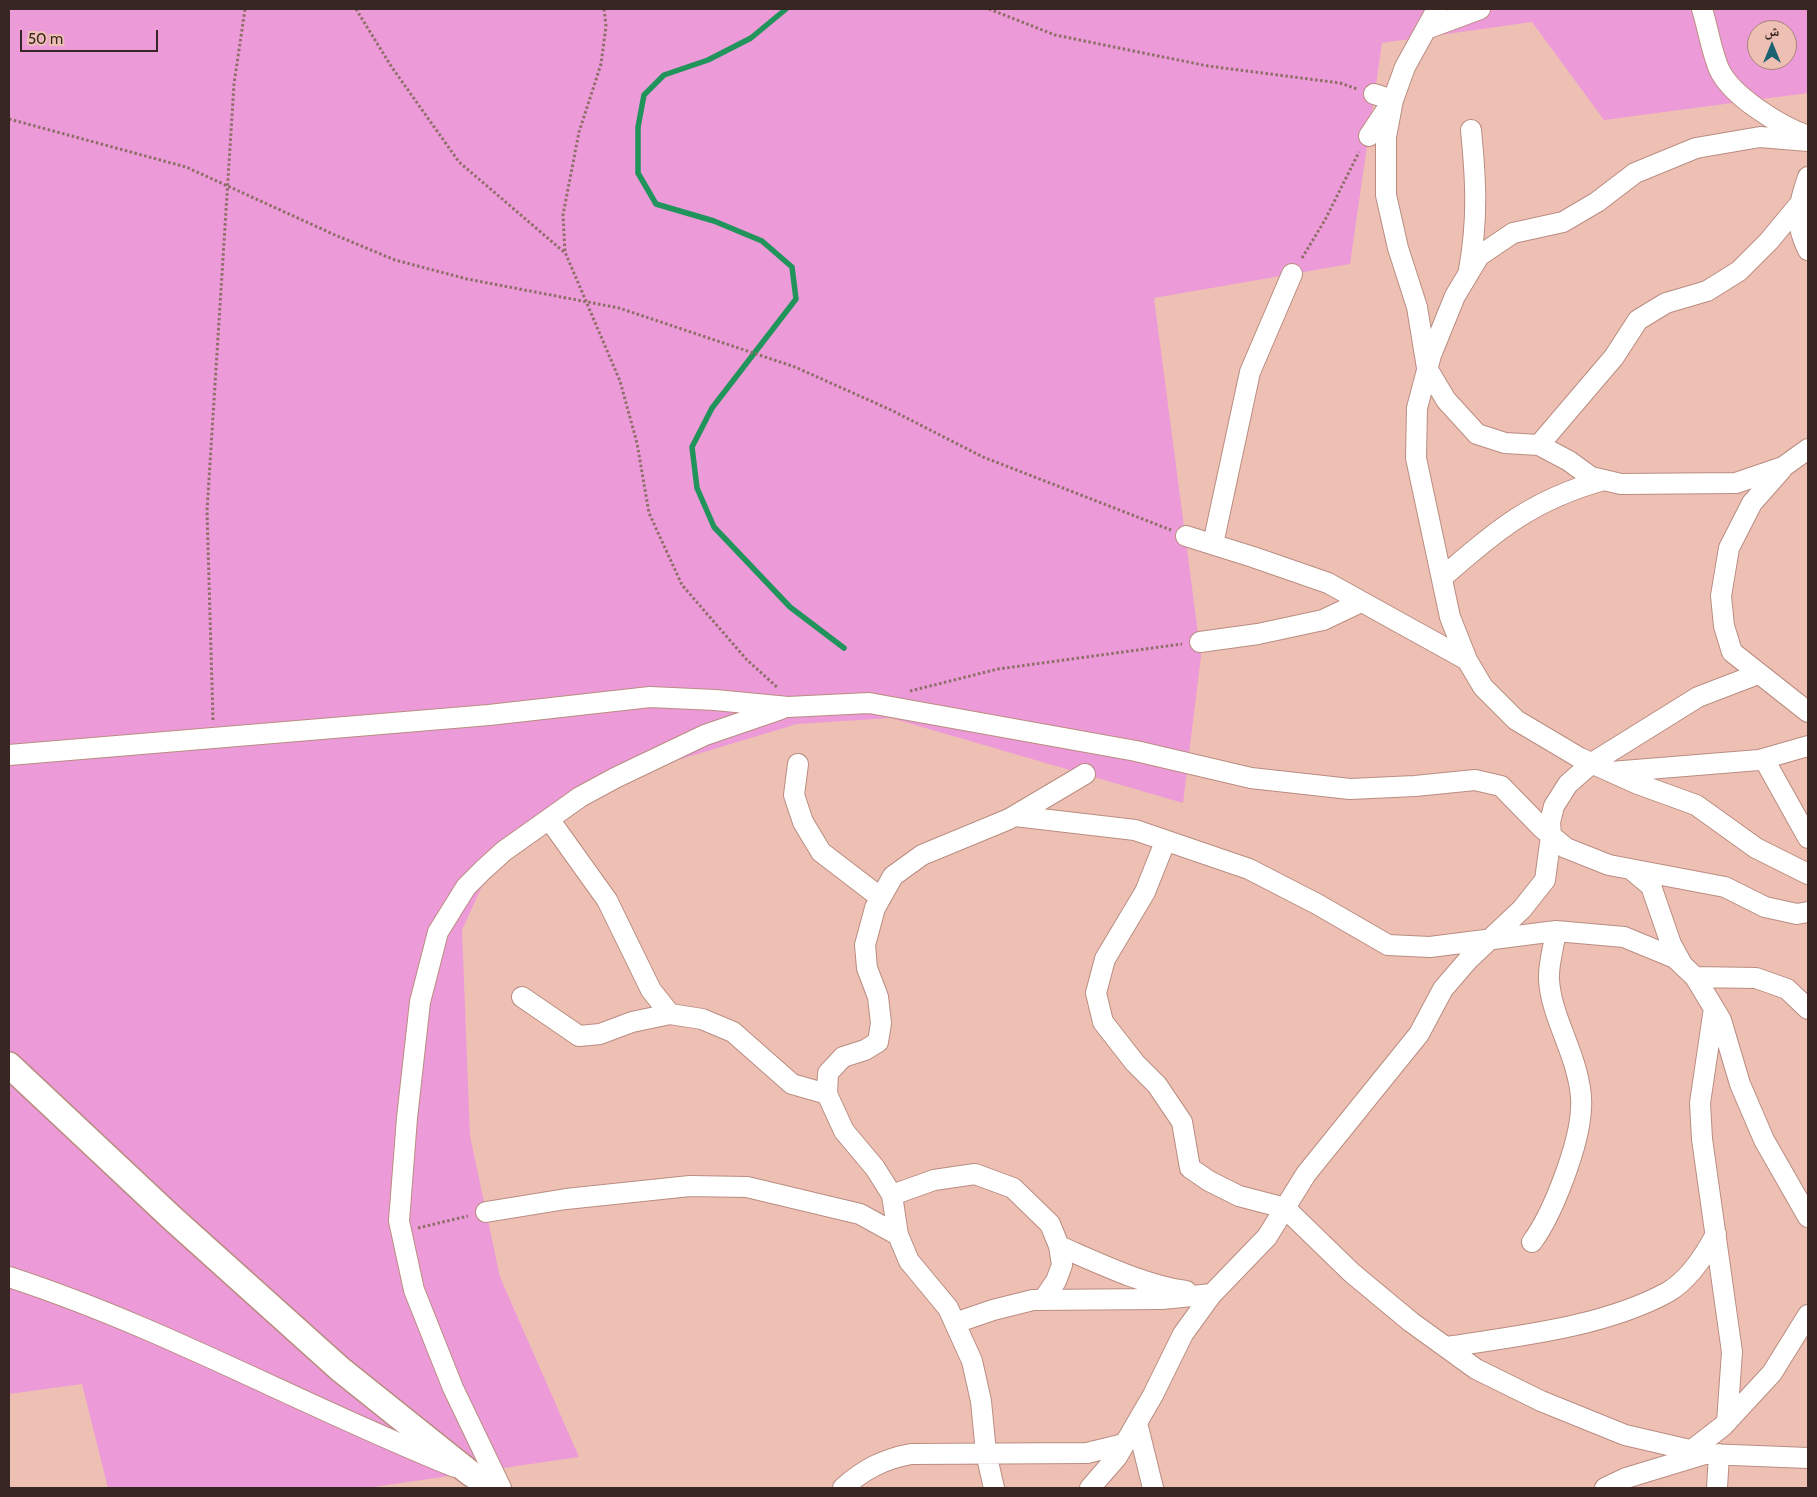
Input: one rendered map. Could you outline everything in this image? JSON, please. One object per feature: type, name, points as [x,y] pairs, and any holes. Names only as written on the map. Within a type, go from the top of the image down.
[{"type":"street","points":[[1368,136],[1384,97],[1405,66],[1437,9]]},
{"type":"street","points":[[1426,29],[1480,9]]},
{"type":"street","points":[[1702,9],[1719,68],[1730,85],[1768,115],[1808,136]]},
{"type":"street","points":[[1384,97],[1386,195],[1398,248],[1417,307],[1427,368],[1446,400],[1477,434],[1505,443],[1539,445],[1569,461],[1591,477],[1621,484],[1736,483],[1783,467]]},
{"type":"street","points":[[1468,274],[1476,232],[1476,182],[1471,130]]},
{"type":"street","points":[[1808,141],[1760,137],[1696,148],[1636,173],[1597,202],[1563,222],[1513,234],[1479,256],[1455,296],[1427,368],[1417,408],[1416,458],[1443,577],[1450,617],[1467,660],[1483,687],[1516,720],[1611,772],[1696,805],[1756,848],[1808,874]]},
{"type":"street","points":[[1539,445],[1614,357],[1638,320],[1666,303],[1707,291],[1739,271],[1769,241],[1798,206],[1808,177]]},
{"type":"street","points":[[1798,206],[1800,235],[1808,250]]},
{"type":"street","points":[[1213,544],[1250,372],[1292,274]]},
{"type":"street","points":[[1808,449],[1783,467],[1752,503],[1729,548],[1721,596],[1724,626],[1732,652],[1808,712]]},
{"type":"street","points":[[1443,577],[1476,548],[1523,512],[1571,489],[1604,480]]},
{"type":"street","points":[[1186,536],[1328,583],[1467,660]]},
{"type":"street","points":[[1200,642],[1258,634],[1323,620],[1361,602]]},
{"type":"street","points":[[1090,1488],[1117,1456],[1153,1395],[1183,1334],[1212,1294],[1268,1236],[1306,1174],[1419,1034],[1443,989],[1489,940],[1522,909],[1546,880],[1552,836],[1550,822],[1554,806],[1568,784],[1592,763],[1698,696],[1758,674]]},
{"type":"street","points":[[9,755],[489,715],[650,698],[715,700],[793,707],[869,703],[1136,751],[1251,778],[1350,789],[1415,786],[1475,780],[1501,786],[1566,848],[1609,865],[1725,888],[1765,908],[1797,914],[1808,912]]},
{"type":"street","points":[[501,1488],[453,1388],[414,1290],[399,1221],[407,1118],[420,1002],[438,932],[466,887],[483,870],[504,851],[580,798],[646,763],[706,735],[793,707]]},
{"type":"street","points":[[1611,772],[1764,759],[1808,746]]},
{"type":"street","points":[[1764,759],[1808,838]]},
{"type":"street","points":[[798,764],[794,795],[803,822],[821,852],[881,898]]},
{"type":"street","points":[[994,1488],[986,1453],[981,1401],[972,1361],[948,1308],[909,1261],[898,1235],[892,1195],[875,1168],[844,1131],[827,1094],[828,1073],[843,1057],[865,1050],[878,1042],[880,1014],[878,998],[867,968],[865,945],[875,908],[893,876],[922,855],[1015,816],[1084,774]]},
{"type":"street","points":[[1015,816],[1135,830],[1165,842],[1249,869],[1317,904],[1388,945],[1430,948],[1556,931],[1624,936],[1675,958],[1688,970],[1756,978],[1787,989],[1808,1009]]},
{"type":"street","points":[[549,819],[607,900],[651,990],[670,1014]]},
{"type":"street","points":[[1165,842],[1145,892],[1106,959],[1096,993],[1103,1022],[1135,1063],[1157,1085],[1182,1122],[1190,1168],[1209,1181],[1239,1196],[1285,1208],[1352,1273],[1411,1322],[1476,1369],[1541,1401],[1625,1435],[1706,1453],[1808,1458]]},
{"type":"street","points":[[1631,869],[1651,886],[1671,944],[1721,1020],[1740,1084],[1764,1140],[1808,1217]]},
{"type":"street","points":[[1532,1242],[1542,1229],[1556,1202],[1574,1143],[1581,1108],[1577,1071],[1559,1023],[1548,979],[1556,931]]},
{"type":"street","points":[[522,997],[579,1036],[600,1034],[632,1022],[670,1014],[702,1019],[733,1032],[792,1084],[827,1094]]},
{"type":"street","points":[[1714,1008],[1700,1103],[1702,1139],[1732,1352],[1727,1422]]},
{"type":"street","points":[[9,1065],[164,1212],[340,1369],[470,1473],[493,1488]]},
{"type":"street","points":[[892,1195],[934,1180],[975,1174],[1013,1188],[1050,1224],[1058,1246],[1062,1265],[1056,1281],[1043,1300]]},
{"type":"street","points":[[486,1212],[566,1199],[690,1186],[747,1188],[860,1214],[898,1235]]},
{"type":"street","points":[[1446,1348],[1609,1316],[1670,1291],[1700,1262],[1716,1234]]},
{"type":"street","points":[[1058,1246],[1095,1262],[1170,1289],[1212,1294]]},
{"type":"street","points":[[9,1277],[152,1330],[405,1447],[470,1473]]},
{"type":"street","points":[[955,1323],[993,1310],[1033,1300],[1162,1299],[1212,1294]]},
{"type":"street","points":[[1605,1488],[1626,1478],[1706,1453],[1727,1422],[1772,1373],[1808,1315]]},
{"type":"street","points":[[1136,1423],[1153,1488]]},
{"type":"street","points":[[843,1488],[860,1472],[888,1458],[911,1454],[1087,1453],[1124,1444]]},
{"type":"street","points":[[1706,1453],[1717,1488]]},
{"type":"path","points":[[214,738],[207,511],[234,84],[245,9]]},
{"type":"path","points":[[356,9],[391,66],[459,162],[565,252]]},
{"type":"path","points":[[604,9],[606,26],[601,64],[579,132],[562,215],[565,252],[620,381],[637,443],[649,513],[682,585],[747,660],[793,707]]},
{"type":"path","points":[[989,9],[1055,35],[1133,49],[1208,66],[1340,84],[1384,97]]},
{"type":"path","points":[[9,119],[186,167],[395,260],[467,279],[619,308],[795,367],[891,410],[983,456],[1186,536]]},
{"type":"path","points":[[1292,274],[1326,220],[1350,168],[1368,136]]},
{"type":"path","points":[[901,694],[998,669],[1200,642]]},
{"type":"path","points":[[402,1232],[486,1212]]},
{"type":"shaded area","points":[[9,9],[1808,9],[1808,93],[1604,120],[1532,22],[1382,43],[1350,264],[1154,298],[1201,656],[1183,803],[891,718],[797,724],[628,775],[488,873],[462,930],[470,1136],[500,1277],[579,1457],[367,1488],[108,1488],[82,1384],[9,1394]]},
{"type":"waterway","points":[[786,9],[751,38],[708,60],[664,75],[644,95],[638,127],[638,173],[656,204],[714,221],[762,241],[792,267],[796,299],[712,408],[692,447],[697,488],[714,527],[790,607],[844,648]]}]
